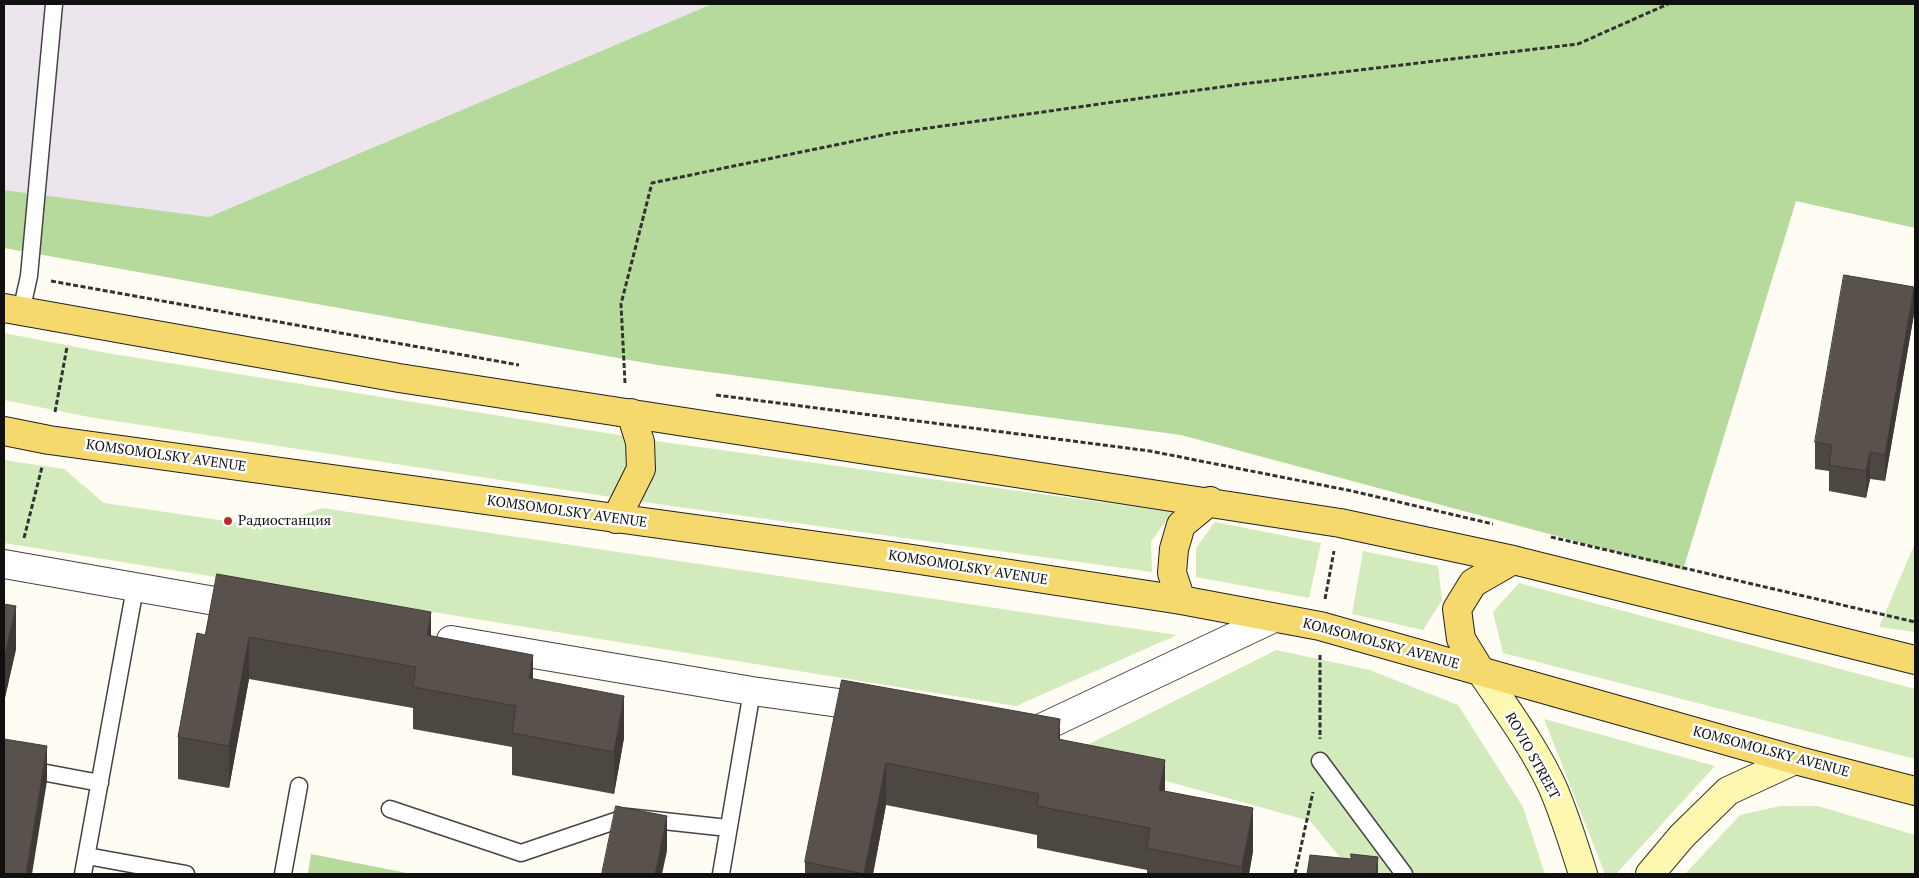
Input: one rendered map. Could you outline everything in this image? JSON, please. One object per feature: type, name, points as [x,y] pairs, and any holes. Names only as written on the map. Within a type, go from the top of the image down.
[{"type":"main road","points":[[12,310],[399,378],[1340,522],[1513,560],[1915,660]]},
{"type":"main road","points":[[616,519],[641,469],[640,442],[631,413]]},
{"type":"main road","name":"KOMSOMOLSKY AVENUE","points":[[4,431],[49,440],[906,558],[1181,600],[1320,626],[1795,760],[1915,791]]},
{"type":"main road","points":[[1181,600],[1172,573],[1174,549],[1181,525],[1210,502]]},
{"type":"main road","points":[[1480,670],[1461,638],[1457,609],[1473,583],[1513,560]]},
{"type":"main road","name":"ROVIO STREET","points":[[1480,670],[1524,737],[1552,786],[1570,832],[1583,874]]},
{"type":"main road","points":[[1650,874],[1682,836],[1728,791],[1795,760]]},
{"type":"street","points":[[10,565],[135,588],[272,610]]},
{"type":"street","points":[[998,725],[1037,730],[1274,618]]},
{"type":"street","points":[[429,637],[752,691],[900,711]]},
{"type":"lane","points":[[12,310],[29,276],[54,4]]},
{"type":"lane","points":[[83,874],[135,588]]},
{"type":"lane","points":[[722,874],[728,828],[752,691]]},
{"type":"lane","points":[[1320,761],[1404,874]]},
{"type":"lane","points":[[4,764],[100,783]]},
{"type":"lane","points":[[283,874],[299,786]]},
{"type":"lane","points":[[390,809],[521,853],[627,818],[728,828]]},
{"type":"lane","points":[[87,856],[186,874]]},
{"type":"path","points":[[631,413],[625,384],[621,304],[652,183],[893,134],[1242,84],[1578,44],[1668,4]]},
{"type":"path","points":[[10,565],[49,440],[72,322]]},
{"type":"path","points":[[1295,874],[1320,761],[1320,626],[1340,522],[1352,491]]},
{"type":"shaded area","points":[[4,4],[712,4],[209,217],[4,190]]},
{"type":"green space","points":[[712,4],[1915,4],[1915,228],[1796,201],[1683,570],[1181,435],[657,365],[4,248],[4,190],[209,217]]},
{"type":"green space","points":[[4,333],[107,353],[663,442],[1172,512],[1151,542],[1152,572],[657,504],[89,417],[4,400]]},
{"type":"green space","points":[[4,460],[64,469],[104,503],[267,527],[322,508],[1177,635],[1016,706],[4,543]]},
{"type":"green space","points":[[1215,522],[1321,543],[1309,598],[1196,577],[1196,548]]},
{"type":"green space","points":[[1915,543],[1915,632],[1879,627]]},
{"type":"green space","points":[[1363,551],[1438,566],[1442,600],[1423,630],[1352,614]]},
{"type":"green space","points":[[1519,583],[1915,689],[1915,759],[1503,653],[1493,612]]},
{"type":"green space","points":[[1276,650],[1370,670],[1458,705],[1523,807],[1545,874],[1354,874],[1310,821],[1069,754]]},
{"type":"green space","points":[[1544,719],[1715,766],[1616,874],[1605,874]]},
{"type":"green space","points":[[1780,806],[1818,806],[1915,835],[1915,874],[1685,874],[1740,815]]},
{"type":"green space","points":[[311,854],[412,874],[308,874]]},
{"type":"building","points":[[1844,275],[1914,287],[1885,455],[1870,452],[1866,471],[1829,465],[1832,445],[1815,442]]},
{"type":"building","points":[[217,574],[431,612],[427,635],[533,655],[529,678],[624,696],[614,752],[512,733],[516,706],[413,687],[416,667],[249,637],[229,746],[178,737],[197,633],[205,635]]},
{"type":"building","points":[[4,604],[16,606],[4,660]]},
{"type":"building","points":[[842,680],[1060,719],[1058,739],[1165,760],[1159,790],[1253,808],[1242,867],[1147,848],[1150,828],[1037,806],[1039,794],[886,763],[864,874],[805,862]]},
{"type":"building","points":[[4,739],[47,746],[26,874],[4,874]]},
{"type":"building","points":[[616,806],[667,816],[655,874],[602,874]]},
{"type":"building","points":[[1351,854],[1378,857],[1376,874],[1307,874],[1310,855],[1351,859]]},
{"type":"place","name":"Радиостанция","points":[[228,521]]}]
